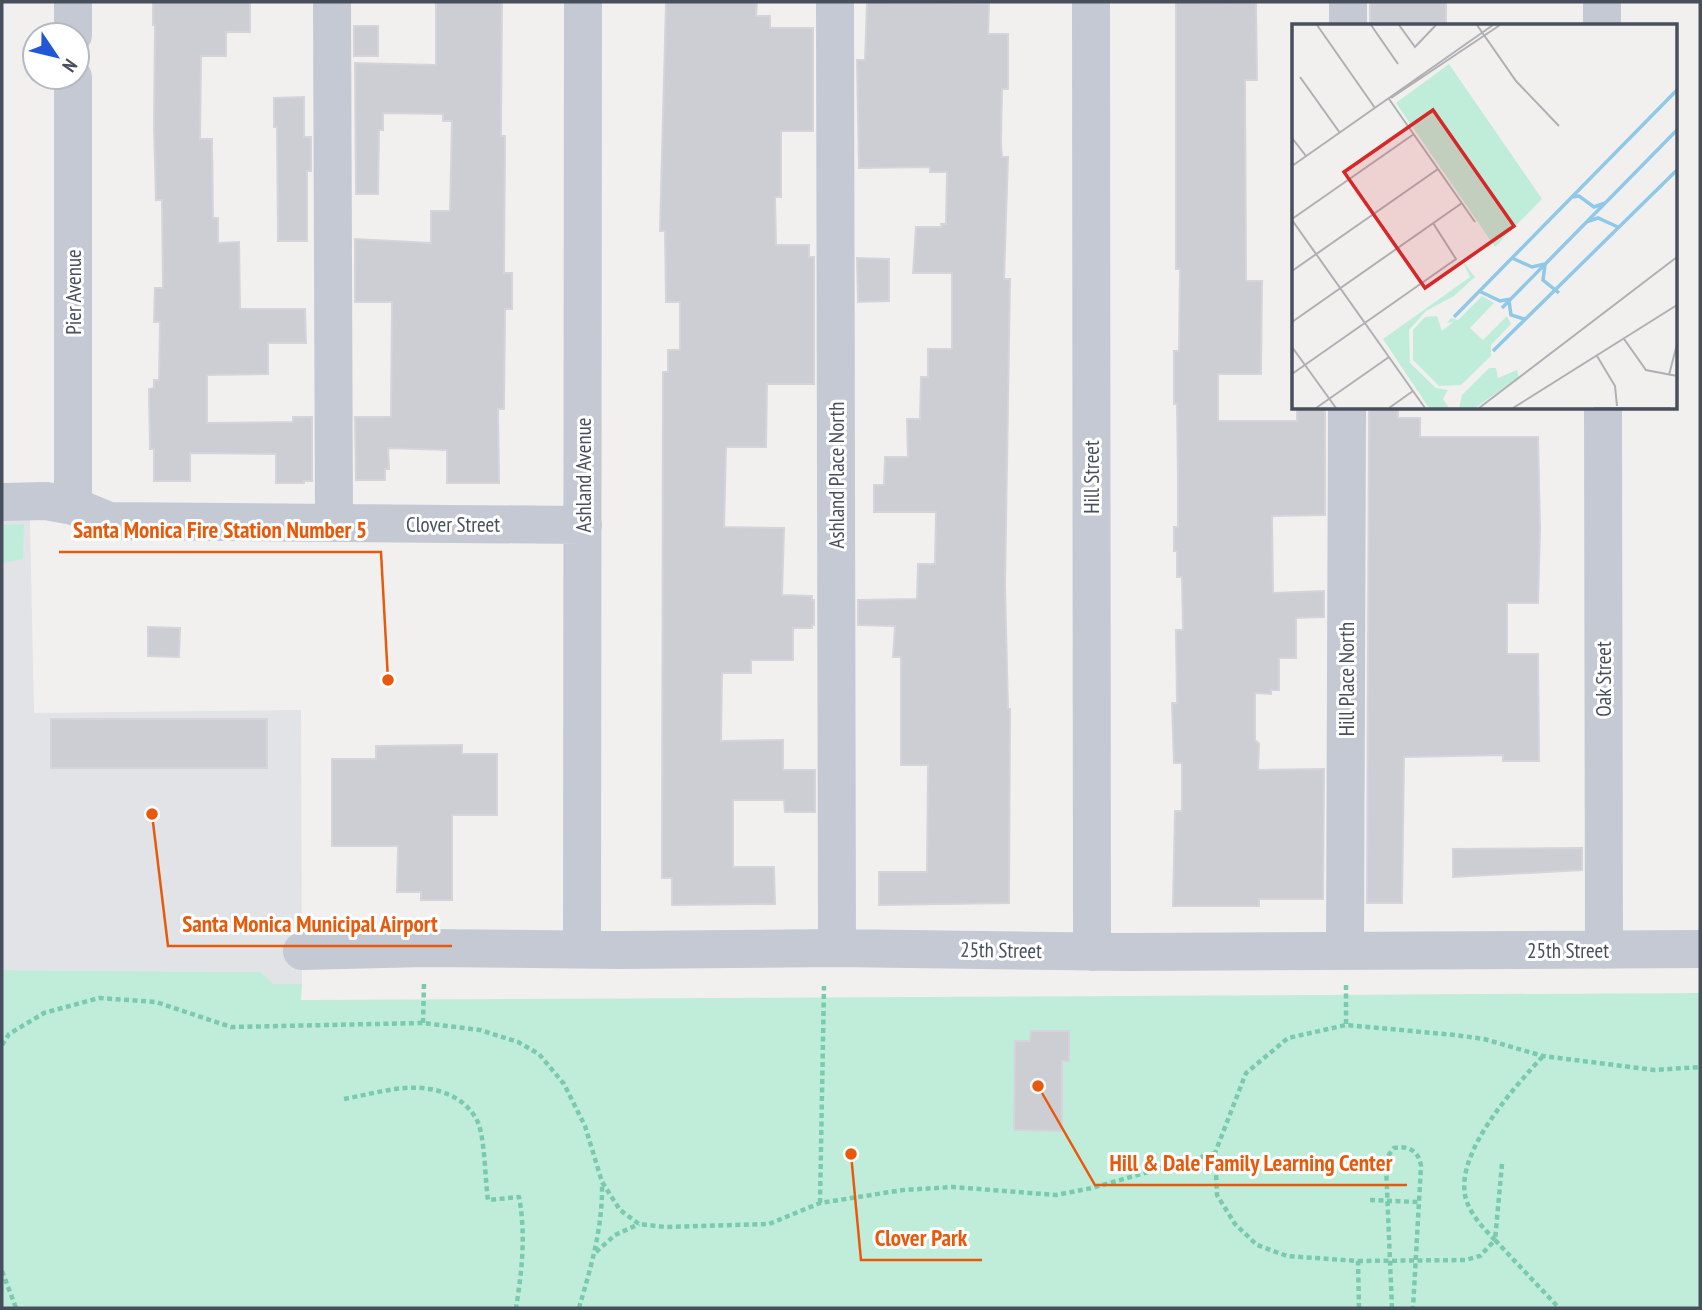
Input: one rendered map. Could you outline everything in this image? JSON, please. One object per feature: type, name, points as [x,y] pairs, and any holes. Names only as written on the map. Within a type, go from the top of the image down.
[{"type":"street","points":[[73,2],[73,21]]},
{"type":"street","points":[[332,2],[334,523]]},
{"type":"street","name":"Ashland Avenue","points":[[582,949],[583,2]]},
{"type":"street","name":"Ashland Place North","points":[[835,2],[837,948]]},
{"type":"street","name":"Hill Street","points":[[1091,2],[1092,952]]},
{"type":"street","points":[[1348,2],[1348,24]]},
{"type":"street","points":[[1602,2],[1602,24]]},
{"type":"street","name":"Pier Avenue","points":[[73,91],[73,506]]},
{"type":"street","name":"Hill Place North","points":[[1346,968],[1347,410]]},
{"type":"street","name":"Oak Street","points":[[1603,410],[1604,950]]},
{"type":"street","name":"Clover Street","points":[[2,502],[46,501],[73,506],[109,521],[583,525]]},
{"type":"street","name":"25th Street","points":[[302,951],[425,948],[837,948],[1092,952],[1346,968],[1604,950],[1700,949]]},
{"type":"path","points":[[1346,968],[1346,1024]]},
{"type":"path","points":[[423,1023],[424,984]]},
{"type":"path","points":[[820,1203],[824,986]]},
{"type":"path","points":[[2,1045],[9,1034],[44,1013],[99,998],[156,1002],[231,1027],[423,1023],[480,1030],[518,1042],[539,1054],[565,1084],[584,1126],[602,1182],[620,1210],[639,1224],[665,1227],[769,1224],[820,1203],[904,1190],[953,1186],[1056,1195],[1092,1188],[1215,1153]]},
{"type":"path","points":[[1502,1164],[1495,1240],[1480,1256],[1465,1260],[1359,1261],[1287,1256],[1257,1245],[1235,1223],[1217,1195],[1215,1153],[1246,1073],[1288,1038],[1346,1024],[1475,1038],[1543,1056],[1654,1070],[1700,1067]]},
{"type":"path","points":[[1543,1056],[1503,1099],[1468,1159],[1465,1196],[1476,1218],[1559,1308]]},
{"type":"path","points":[[344,1100],[413,1087],[431,1087],[450,1094],[467,1106],[479,1124],[488,1200],[519,1197],[523,1217],[523,1246],[516,1308]]},
{"type":"path","points":[[1392,1308],[1387,1157],[1394,1148],[1402,1146],[1420,1157],[1413,1308]]},
{"type":"path","points":[[579,1308],[595,1252],[603,1208],[602,1182]]},
{"type":"path","points":[[1370,1200],[1418,1202]]},
{"type":"path","points":[[595,1252],[615,1235],[639,1224]]},
{"type":"path","points":[[1359,1261],[1359,1308]]},
{"type":"path","points":[[2,1271],[16,1308]]},
{"type":"shaded area","points":[[2,520],[30,520],[34,713],[301,710],[302,984],[272,984],[261,972],[2,970]]},
{"type":"green space","points":[[24,524],[23,559],[2,563],[2,525]]},
{"type":"green space","points":[[2,970],[261,972],[273,984],[302,984],[301,1000],[1700,993],[1700,1308],[2,1308]]},
{"type":"building","points":[[153,2],[250,2],[250,32],[226,32],[226,56],[201,56],[200,139],[212,139],[213,218],[218,218],[218,243],[239,242],[240,309],[305,309],[306,343],[268,343],[268,374],[207,375],[207,423],[293,422],[293,417],[312,417],[312,481],[276,483],[276,454],[190,453],[190,481],[154,481],[154,449],[150,449],[149,389],[154,388],[154,380],[159,380],[160,322],[154,322],[155,288],[163,288],[162,200],[156,200]]},
{"type":"building","points":[[436,2],[502,2],[504,273],[512,273],[512,309],[505,309],[504,409],[498,409],[499,483],[447,483],[447,450],[388,448],[389,469],[385,469],[385,480],[356,480],[355,417],[391,417],[392,302],[355,302],[355,239],[431,243],[431,211],[450,211],[452,121],[443,121],[443,114],[383,113],[383,130],[379,130],[378,194],[356,194],[355,63],[436,65]]},
{"type":"building","points":[[666,2],[757,2],[756,16],[770,16],[770,28],[813,28],[813,131],[781,131],[781,197],[775,197],[776,245],[809,245],[809,257],[814,257],[814,384],[767,384],[766,447],[726,447],[724,527],[784,528],[782,595],[812,596],[814,600],[812,628],[793,628],[793,660],[751,660],[751,673],[722,673],[721,741],[783,740],[783,770],[815,770],[815,812],[785,812],[784,800],[733,800],[733,867],[774,867],[775,904],[672,905],[672,878],[662,878],[663,372],[668,372],[668,350],[680,350],[680,302],[666,302],[665,231],[660,231]]},
{"type":"building","points":[[867,2],[989,4],[988,34],[1008,34],[1008,89],[1002,89],[1001,143],[1002,157],[1008,157],[1004,279],[1010,279],[1005,586],[1010,709],[1009,903],[879,905],[879,872],[927,872],[928,765],[901,765],[901,657],[893,657],[895,626],[858,625],[858,600],[917,599],[918,564],[935,564],[936,512],[874,512],[874,485],[884,485],[885,457],[908,457],[907,419],[920,419],[921,377],[928,377],[928,349],[952,349],[952,273],[913,273],[916,227],[942,227],[941,224],[946,224],[947,172],[930,172],[930,167],[859,168],[857,60],[865,60]]},
{"type":"building","points":[[1176,2],[1256,3],[1257,80],[1245,80],[1246,281],[1262,281],[1261,374],[1218,374],[1218,421],[1297,421],[1297,410],[1325,410],[1325,515],[1272,516],[1273,593],[1324,591],[1324,617],[1296,618],[1296,658],[1279,658],[1279,690],[1271,690],[1271,694],[1255,693],[1258,770],[1324,769],[1323,899],[1259,899],[1259,906],[1173,906],[1175,811],[1182,811],[1182,763],[1174,763],[1172,703],[1177,703],[1176,630],[1183,630],[1182,577],[1177,577],[1177,551],[1174,551],[1174,527],[1178,527],[1178,480],[1174,351],[1179,351],[1180,269],[1176,269]]},
{"type":"building","points":[[1370,2],[1446,2],[1446,24],[1370,24]]},
{"type":"building","points":[[354,26],[378,26],[378,56],[354,56]]},
{"type":"building","points":[[304,97],[304,137],[311,137],[311,171],[307,171],[307,241],[278,241],[277,127],[274,127],[274,98]]},
{"type":"building","points":[[857,258],[889,259],[889,301],[858,302]]},
{"type":"building","points":[[1369,410],[1398,410],[1398,418],[1420,418],[1420,437],[1538,437],[1538,603],[1507,603],[1507,654],[1538,654],[1539,761],[1503,761],[1503,755],[1404,757],[1402,903],[1367,903]]},
{"type":"building","points":[[148,627],[180,628],[179,657],[148,656]]},
{"type":"building","points":[[51,719],[267,719],[267,768],[51,768]]},
{"type":"building","points":[[462,745],[462,754],[497,754],[497,815],[452,815],[452,900],[421,900],[421,892],[397,892],[398,846],[332,846],[332,759],[376,759],[376,746]]},
{"type":"building","points":[[1582,848],[1582,870],[1453,877],[1453,849]]},
{"type":"building","points":[[1031,1031],[1069,1031],[1069,1061],[1062,1061],[1062,1131],[1014,1130],[1015,1041],[1030,1041]]},
{"type":"place","name":"Santa Monica Fire Station Number 5","points":[[388,680]]},
{"type":"place","name":"Santa Monica Municipal Airport","points":[[152,814]]},
{"type":"place","name":"Hill & Dale Family Learning Center","points":[[1038,1086]]},
{"type":"place","name":"Clover Park","points":[[851,1154]]}]
